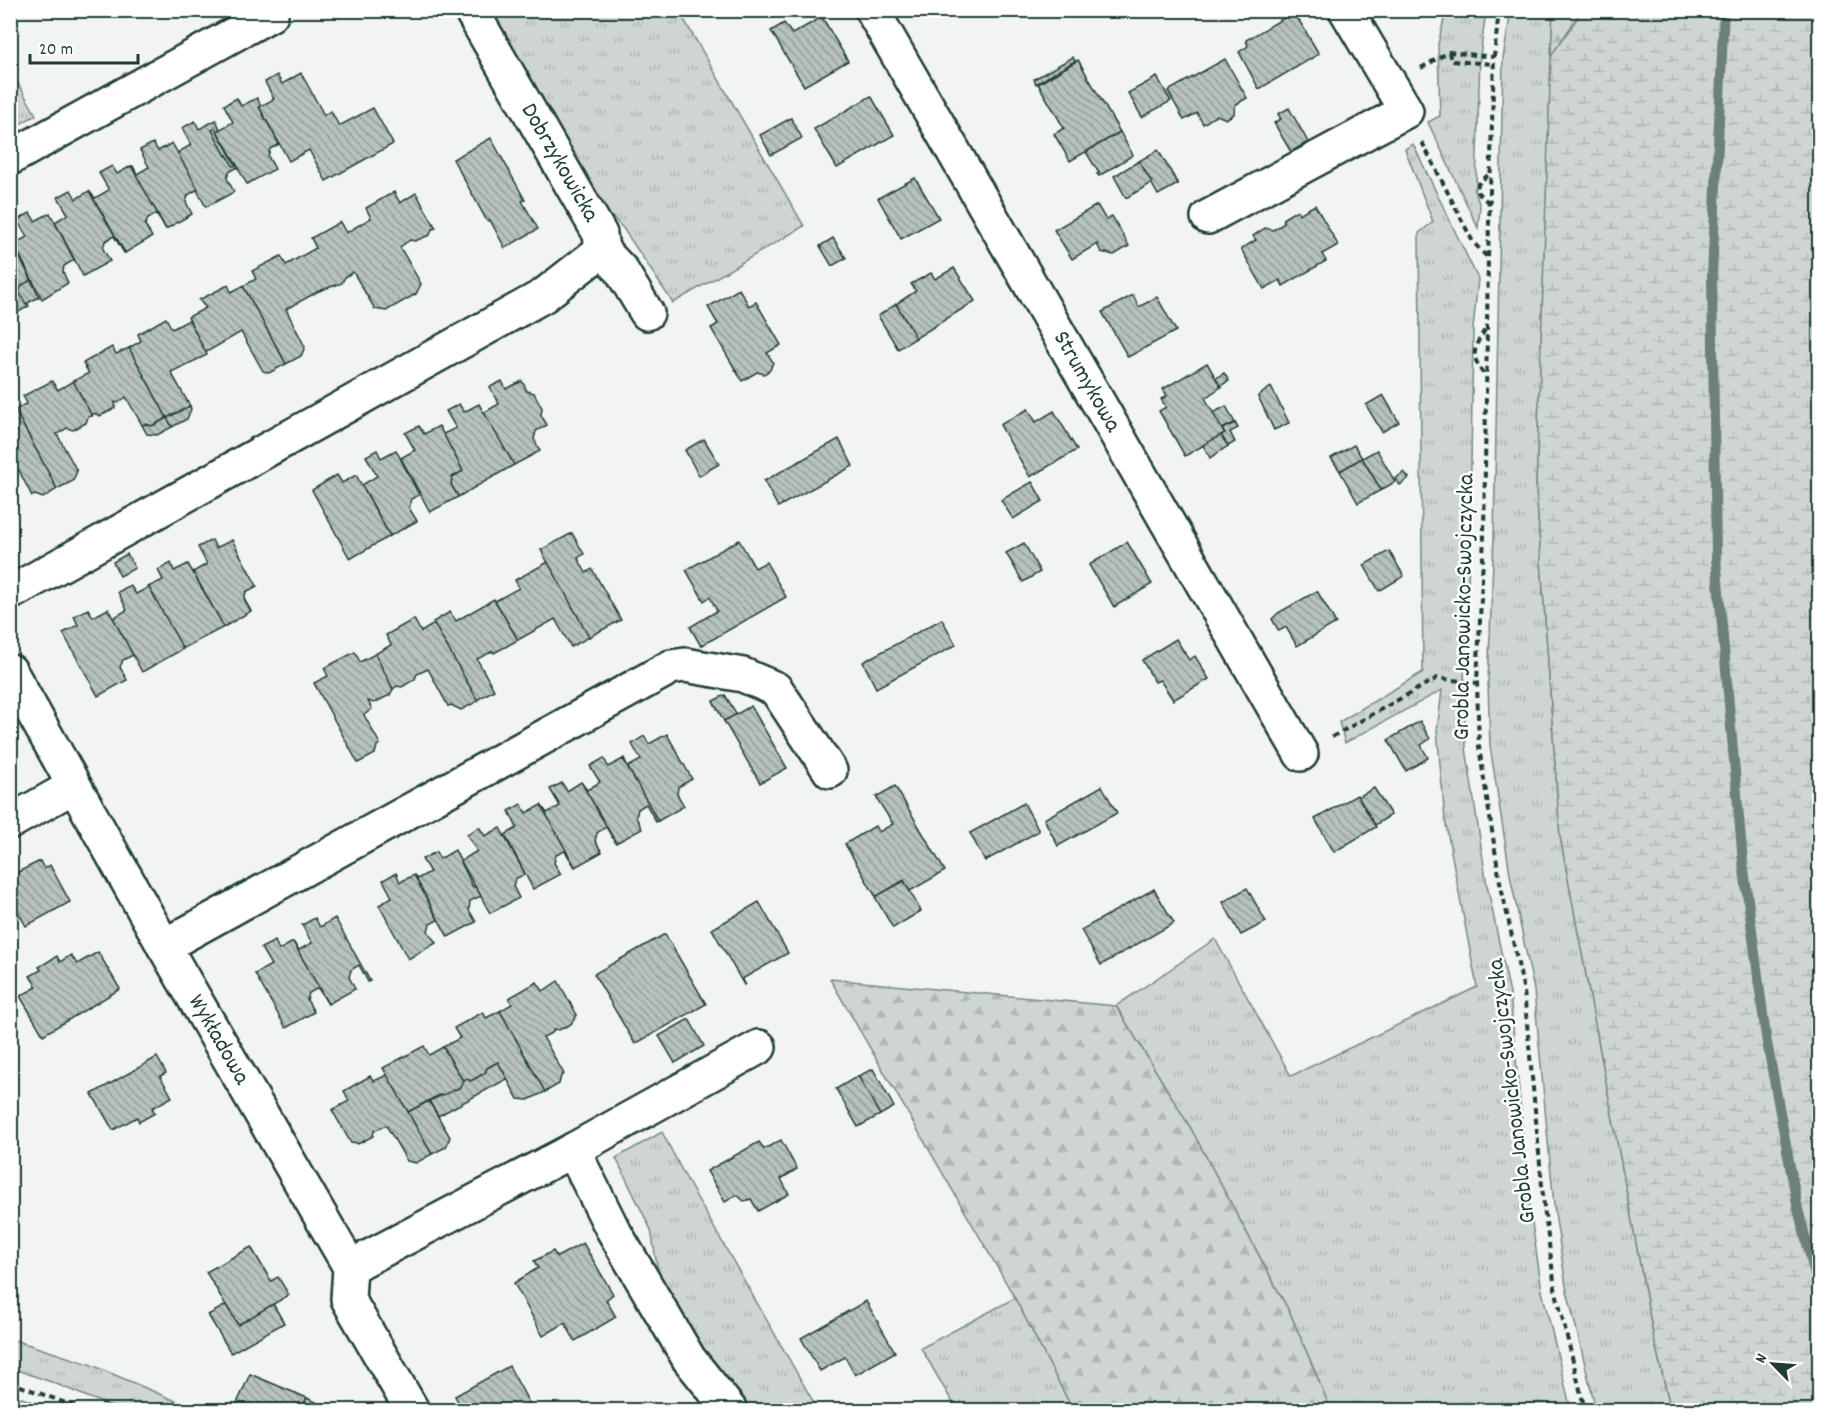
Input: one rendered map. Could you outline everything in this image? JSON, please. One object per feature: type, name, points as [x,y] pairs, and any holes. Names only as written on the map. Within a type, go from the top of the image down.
[{"type":"street","name":"Dobrzykowicka","points":[[471,10],[600,234],[602,250],[621,270],[648,314]]},
{"type":"street","name":"Strumykowa","points":[[872,10],[1301,754]]},
{"type":"street","points":[[1208,217],[1406,111],[1346,10]]},
{"type":"street","points":[[10,158],[271,14]]},
{"type":"street","points":[[10,593],[543,296],[602,250]]},
{"type":"street","points":[[165,946],[671,667],[685,665],[743,675],[776,689],[830,771]]},
{"type":"street","name":"Wykładowa","points":[[10,671],[350,1267]]},
{"type":"street","points":[[10,822],[74,786]]},
{"type":"street","points":[[412,1410],[348,1299],[350,1267],[573,1150],[759,1047]]},
{"type":"street","points":[[573,1150],[612,1228],[689,1359],[730,1410]]},
{"type":"path","name":"Grobla Janowicko-Swojczycka","points":[[1499,10],[1494,57],[1489,203],[1484,536],[1478,683],[1479,747],[1500,882],[1524,992],[1544,1207],[1555,1288],[1584,1410]]},
{"type":"path","points":[[1494,57],[1449,52],[1451,61],[1494,64]]},
{"type":"path","points":[[1406,111],[1473,242],[1488,258]]},
{"type":"path","points":[[1489,203],[1477,192],[1478,184],[1490,172]]},
{"type":"path","points":[[1486,329],[1475,344],[1475,362],[1486,376]]},
{"type":"path","points":[[1301,754],[1437,678],[1478,683]]},
{"type":"path","points":[[10,1382],[84,1410]]},
{"type":"green space","points":[[486,11],[679,11],[804,226],[673,303],[623,228],[602,207]]},
{"type":"green space","points":[[1446,11],[1486,11],[1480,56],[1476,188],[1474,189],[1480,206],[1478,228],[1428,122],[1440,116],[1438,44]]},
{"type":"green space","points":[[1511,11],[1553,11],[1536,487],[1560,836],[1654,1339],[1671,1410],[1596,1410],[1566,1286],[1554,1206],[1534,990],[1511,880],[1490,746],[1488,683],[1494,536],[1503,58]]},
{"type":"green space","points":[[1553,11],[1582,11],[1551,56]]},
{"type":"green space","points":[[1582,11],[1819,11],[1819,1410],[1671,1410],[1654,1339],[1560,836],[1536,487],[1551,56]]},
{"type":"green space","points":[[11,71],[36,115],[10,129]]},
{"type":"green space","points":[[1413,144],[1478,279],[1473,329],[1470,535],[1464,683],[1466,748],[1487,885],[1510,994],[1530,1209],[1542,1291],[1571,1410],[1331,1410],[1291,1315],[1190,1127],[1116,1006],[1215,939],[1291,1076],[1477,987],[1445,820],[1437,731],[1442,690],[1345,743],[1339,722],[1423,672],[1419,233],[1433,222],[1405,149]]},
{"type":"green space","points":[[830,979],[1116,1006],[1190,1127],[1291,1315],[1331,1410],[1073,1410],[1015,1298]]},
{"type":"green space","points":[[662,1132],[818,1410],[744,1410],[714,1374],[659,1277],[651,1230],[616,1158]]},
{"type":"green space","points":[[1015,1298],[1073,1410],[957,1410],[921,1348]]},
{"type":"green space","points":[[11,1339],[89,1364],[197,1410],[119,1410],[11,1368]]},
{"type":"green space","points":[[10,1394],[56,1410],[11,1410]]},
{"type":"building","points":[[926,10],[949,10],[932,20]]},
{"type":"building","points":[[1294,12],[1319,54],[1259,89],[1239,52],[1248,46],[1246,40]]},
{"type":"building","points":[[822,17],[848,61],[804,86],[771,31],[784,23],[792,34]]},
{"type":"building","points":[[1073,57],[1075,61],[1036,84],[1034,79]]},
{"type":"building","points":[[1225,59],[1247,98],[1235,105],[1234,114],[1226,119],[1217,115],[1203,124],[1197,113],[1184,120],[1168,91]]},
{"type":"building","points":[[1078,60],[1120,132],[1070,161],[1054,134],[1064,128],[1038,84]]},
{"type":"building","points":[[301,73],[324,115],[331,111],[339,126],[373,108],[393,144],[326,181],[309,150],[289,161],[259,107],[274,99],[265,82],[277,75],[282,84]]},
{"type":"building","points":[[1157,77],[1171,101],[1142,117],[1128,93]]},
{"type":"building","points":[[871,96],[894,135],[837,168],[814,129]]},
{"type":"building","points":[[237,98],[241,106],[257,98],[261,106],[259,107],[279,144],[270,149],[268,156],[275,169],[247,184],[217,131],[233,122],[224,105]]},
{"type":"building","points":[[1289,108],[1308,142],[1291,152],[1274,123],[1281,119],[1278,114]]},
{"type":"building","points":[[791,118],[802,138],[771,155],[760,135]]},
{"type":"building","points":[[216,120],[220,129],[217,131],[238,167],[229,172],[227,178],[234,192],[206,207],[177,153],[191,145],[182,128],[195,121],[199,129]]},
{"type":"building","points":[[215,128],[236,165],[233,166],[226,156],[212,130]]},
{"type":"building","points":[[1120,132],[1133,155],[1099,176],[1086,152]]},
{"type":"building","points":[[491,138],[538,229],[505,248],[490,220],[487,221],[453,159]]},
{"type":"building","points":[[153,143],[158,151],[172,143],[198,189],[188,195],[186,202],[192,214],[166,229],[131,166],[137,174],[149,167],[140,150]]},
{"type":"building","points":[[1158,150],[1178,184],[1158,195],[1139,161]]},
{"type":"building","points":[[1139,161],[1152,183],[1126,198],[1114,176]]},
{"type":"building","points":[[112,166],[117,174],[131,166],[166,229],[156,214],[148,219],[145,225],[152,237],[125,253],[89,191],[95,198],[109,190],[99,173]]},
{"type":"building","points":[[915,178],[939,218],[901,239],[878,198]]},
{"type":"building","points":[[71,190],[76,199],[89,191],[125,253],[114,236],[105,241],[103,249],[110,261],[83,276],[55,222],[68,214],[58,197]]},
{"type":"building","points":[[394,192],[400,203],[416,193],[436,228],[432,229],[430,235],[415,241],[410,240],[400,247],[421,284],[416,294],[386,311],[375,309],[353,272],[345,277],[342,283],[319,291],[286,309],[305,347],[301,356],[286,364],[243,286],[256,279],[252,271],[281,256],[286,265],[316,248],[311,238],[340,222],[346,233],[371,218],[366,208]]},
{"type":"building","points":[[1097,205],[1106,220],[1112,216],[1129,246],[1114,255],[1101,252],[1097,244],[1072,259],[1054,230]]},
{"type":"building","points":[[1315,205],[1338,245],[1322,254],[1326,261],[1283,286],[1280,280],[1264,289],[1241,249],[1256,240],[1253,236],[1265,228],[1273,230],[1283,224],[1284,218],[1297,210],[1299,214]]},
{"type":"building","points":[[30,213],[35,221],[50,213],[74,260],[64,266],[63,272],[68,283],[42,299],[14,244],[27,237],[17,220]]},
{"type":"building","points":[[833,238],[846,258],[832,266],[820,246]]},
{"type":"building","points":[[10,239],[33,283],[25,288],[22,294],[29,306],[10,317]]},
{"type":"building","points":[[954,268],[975,301],[916,338],[896,304],[916,291],[911,284],[931,273],[935,279]]},
{"type":"building","points":[[31,280],[39,297],[26,304],[19,292],[22,285]]},
{"type":"building","points":[[228,285],[231,292],[243,286],[286,364],[269,373],[263,371],[241,332],[205,353],[188,317],[206,308],[199,300]]},
{"type":"building","points":[[739,289],[749,306],[756,302],[781,345],[767,353],[773,362],[770,370],[764,374],[757,372],[742,381],[711,328],[718,324],[708,307]]},
{"type":"building","points":[[1133,295],[1139,307],[1157,297],[1176,331],[1128,357],[1102,312]]},
{"type":"building","points":[[896,304],[916,338],[898,349],[878,316]]},
{"type":"building","points":[[166,318],[172,329],[189,320],[207,355],[171,372],[190,406],[167,418],[129,348],[141,341],[138,334]]},
{"type":"building","points":[[112,347],[116,354],[129,348],[167,418],[152,426],[142,425],[126,397],[118,403],[115,402],[115,408],[100,416],[94,413],[92,416],[73,381],[89,373],[83,363]]},
{"type":"building","points":[[1207,363],[1221,387],[1205,398],[1225,433],[1185,456],[1159,411],[1166,407],[1161,399],[1167,396],[1163,389]]},
{"type":"building","points":[[1224,373],[1229,381],[1220,386],[1216,378]]},
{"type":"building","points":[[52,381],[58,390],[73,381],[92,416],[88,417],[86,423],[73,430],[67,428],[57,434],[77,471],[73,481],[57,489],[15,410],[27,403],[23,396]]},
{"type":"building","points":[[502,381],[506,389],[522,381],[527,391],[534,393],[547,425],[536,431],[534,439],[540,451],[514,465],[483,413],[499,404],[490,387]]},
{"type":"building","points":[[1271,387],[1289,423],[1274,430],[1258,396]]},
{"type":"building","points":[[1383,395],[1399,422],[1382,432],[1366,405]]},
{"type":"building","points":[[459,404],[464,412],[479,404],[514,465],[458,497],[451,484],[452,477],[463,471],[443,434],[456,428],[446,411]]},
{"type":"building","points":[[190,406],[187,419],[172,427],[167,418]]},
{"type":"building","points":[[1226,406],[1235,423],[1222,429],[1213,413]]},
{"type":"building","points":[[1028,409],[1036,422],[1054,411],[1077,450],[1030,477],[1000,425]]},
{"type":"building","points":[[15,410],[57,489],[43,498],[32,496],[13,459],[10,460],[10,412]]},
{"type":"building","points":[[167,418],[172,427],[157,435],[147,434],[142,425],[152,426]]},
{"type":"building","points":[[1235,423],[1238,428],[1230,432],[1235,442],[1228,446],[1221,435],[1225,433],[1222,429]]},
{"type":"building","points":[[419,426],[424,434],[439,426],[463,471],[452,477],[451,484],[458,497],[430,512],[401,458],[415,450],[405,433]]},
{"type":"building","points":[[1221,435],[1228,446],[1210,458],[1203,445]]},
{"type":"building","points":[[704,439],[719,464],[699,476],[685,450]]},
{"type":"building","points":[[839,439],[853,466],[778,507],[764,481]]},
{"type":"building","points":[[1354,445],[1362,458],[1340,471],[1331,458]]},
{"type":"building","points":[[377,450],[381,458],[396,450],[419,495],[411,499],[409,508],[417,521],[390,536],[362,485],[377,476],[366,456]]},
{"type":"building","points":[[1377,450],[1395,482],[1381,490],[1362,458]]},
{"type":"building","points":[[1362,458],[1381,490],[1358,503],[1340,471]]},
{"type":"building","points":[[1404,472],[1409,478],[1400,485],[1395,479]]},
{"type":"building","points":[[337,475],[342,483],[356,475],[390,536],[350,559],[312,490]]},
{"type":"building","points":[[1032,482],[1043,501],[1013,519],[1001,500]]},
{"type":"building","points":[[572,533],[584,554],[578,558],[586,573],[592,569],[621,620],[589,637],[541,550]]},
{"type":"building","points":[[212,540],[216,548],[232,540],[257,586],[246,592],[244,599],[251,611],[224,627],[193,572],[207,564],[198,547]]},
{"type":"building","points":[[739,540],[755,568],[766,562],[786,597],[701,646],[690,627],[717,611],[710,597],[704,601],[686,570]]},
{"type":"building","points":[[1127,542],[1152,584],[1114,607],[1089,565]]},
{"type":"building","points":[[1024,543],[1040,572],[1023,582],[1006,553]]},
{"type":"building","points":[[1389,551],[1404,576],[1379,591],[1364,565]]},
{"type":"building","points":[[127,554],[135,568],[120,576],[113,562]]},
{"type":"building","points":[[548,562],[589,637],[571,647],[555,619],[518,640],[495,601],[519,588],[515,580]]},
{"type":"building","points":[[171,563],[174,571],[188,564],[224,627],[182,649],[148,587],[163,580],[158,570]]},
{"type":"building","points":[[130,585],[136,594],[149,587],[183,649],[142,672],[113,618],[127,610],[118,592]]},
{"type":"building","points":[[1317,591],[1336,623],[1297,646],[1286,627],[1279,631],[1272,619],[1278,613]]},
{"type":"building","points":[[494,599],[518,640],[477,659],[494,690],[477,700],[433,622],[450,612],[456,621]]},
{"type":"building","points":[[88,609],[93,617],[108,609],[133,655],[123,660],[120,667],[127,680],[98,696],[63,633],[78,625],[74,616]]},
{"type":"building","points":[[414,619],[421,632],[434,624],[478,701],[461,710],[451,705],[448,706],[428,669],[417,674],[415,679],[402,687],[397,686],[393,689],[375,654],[391,645],[386,635]]},
{"type":"building","points":[[942,619],[956,645],[876,688],[863,662]]},
{"type":"building","points":[[1176,639],[1189,660],[1195,656],[1209,679],[1173,700],[1160,680],[1155,682],[1142,660]]},
{"type":"building","points":[[355,652],[360,662],[375,654],[393,689],[390,695],[374,703],[368,701],[372,709],[364,715],[380,744],[375,754],[358,763],[314,683],[328,676],[324,668]]},
{"type":"building","points":[[725,695],[737,715],[724,721],[713,701]]},
{"type":"building","points":[[751,706],[787,768],[760,783],[724,721]]},
{"type":"building","points":[[1420,721],[1430,739],[1421,745],[1428,758],[1406,771],[1388,740]]},
{"type":"building","points":[[667,734],[692,779],[678,787],[677,794],[684,806],[658,821],[623,759],[628,767],[641,760],[632,744],[644,736],[649,744]]},
{"type":"building","points":[[604,758],[608,767],[623,759],[658,821],[656,822],[646,804],[638,809],[636,817],[642,829],[616,843],[581,782],[587,790],[600,782],[590,766]]},
{"type":"building","points":[[581,782],[616,843],[606,827],[597,833],[595,841],[602,852],[575,867],[541,805],[547,813],[560,806],[550,789],[562,783],[567,791]]},
{"type":"building","points":[[895,786],[945,871],[910,891],[904,880],[876,897],[845,844],[875,826],[879,832],[893,824],[876,797]]},
{"type":"building","points":[[1102,786],[1117,813],[1058,846],[1044,819]]},
{"type":"building","points":[[1374,788],[1391,815],[1375,825],[1358,797]]},
{"type":"building","points":[[1357,795],[1376,827],[1334,852],[1315,819]]},
{"type":"building","points":[[1024,803],[1039,831],[985,861],[970,833]]},
{"type":"building","points":[[521,804],[526,813],[541,805],[575,867],[565,851],[556,855],[554,863],[561,874],[533,889],[505,835],[517,828],[509,811]]},
{"type":"building","points":[[479,827],[485,836],[500,828],[525,874],[515,879],[513,886],[519,898],[490,913],[461,861],[477,851],[467,835]]},
{"type":"building","points":[[455,850],[473,887],[475,886],[481,896],[470,901],[469,910],[476,922],[448,937],[414,875],[417,879],[430,872],[422,859],[436,852],[440,859]]},
{"type":"building","points":[[40,861],[44,869],[50,865],[70,902],[26,926],[10,897],[10,876]]},
{"type":"building","points":[[396,873],[400,882],[414,875],[438,920],[430,924],[428,931],[436,943],[408,959],[379,905],[392,897],[383,880]]},
{"type":"building","points":[[904,881],[921,911],[893,928],[875,897]]},
{"type":"building","points":[[1247,888],[1266,922],[1241,935],[1223,902]]},
{"type":"building","points":[[1154,889],[1174,923],[1101,965],[1081,930]]},
{"type":"building","points":[[759,902],[788,953],[742,979],[744,985],[712,929]]},
{"type":"building","points":[[315,918],[320,927],[335,918],[370,981],[368,982],[359,965],[351,970],[349,977],[355,989],[328,1004],[293,942],[299,950],[312,943],[302,925]]},
{"type":"building","points":[[665,934],[706,1004],[635,1044],[594,974]]},
{"type":"building","points":[[275,941],[279,950],[293,942],[328,1004],[318,988],[309,993],[307,1000],[314,1012],[286,1028],[255,974],[271,965],[261,948]]},
{"type":"building","points":[[98,952],[120,989],[43,1035],[20,996],[37,987],[30,976],[41,970],[39,967],[57,956],[60,962],[71,955],[77,964]]},
{"type":"building","points":[[558,981],[577,1015],[571,1024],[559,1030],[554,1029],[552,1033],[543,1037],[564,1074],[559,1084],[545,1092],[500,1011],[512,1004],[509,998],[537,982],[543,991]]},
{"type":"building","points":[[500,1011],[545,1092],[528,1100],[518,1099],[498,1062],[471,1081],[466,1079],[463,1081],[443,1047],[460,1038],[454,1028],[483,1012],[486,1018]]},
{"type":"building","points":[[689,1019],[704,1046],[675,1063],[659,1036]]},
{"type":"building","points":[[424,1046],[429,1055],[443,1047],[463,1081],[459,1088],[445,1095],[439,1095],[408,1112],[383,1068]]},
{"type":"building","points":[[157,1057],[166,1073],[160,1076],[172,1097],[152,1108],[155,1113],[139,1122],[137,1117],[113,1130],[92,1094]]},
{"type":"building","points":[[498,1062],[507,1079],[438,1116],[429,1101],[459,1088],[466,1079],[471,1081]]},
{"type":"building","points":[[873,1069],[894,1107],[880,1115],[858,1076]]},
{"type":"building","points":[[387,1075],[432,1154],[416,1163],[407,1161],[386,1125],[374,1131],[373,1136],[358,1144],[351,1143],[332,1110],[349,1101],[344,1091],[370,1076],[374,1081]]},
{"type":"building","points":[[858,1076],[880,1115],[858,1127],[836,1089]]},
{"type":"building","points":[[429,1101],[450,1137],[446,1147],[432,1154],[408,1112]]},
{"type":"building","points":[[781,1140],[797,1169],[781,1179],[789,1194],[758,1211],[751,1199],[744,1201],[737,1195],[725,1202],[707,1171],[759,1142],[764,1149]]},
{"type":"building","points":[[583,1243],[613,1294],[606,1300],[616,1317],[575,1341],[565,1323],[543,1336],[514,1283],[538,1268],[534,1261],[553,1251],[557,1257]]},
{"type":"building","points":[[251,1247],[271,1281],[278,1277],[289,1295],[238,1325],[206,1272]]},
{"type":"building","points":[[866,1301],[895,1352],[855,1375],[845,1357],[820,1371],[801,1338]]},
{"type":"building","points":[[273,1304],[284,1323],[231,1353],[208,1315],[226,1305],[238,1325]]},
{"type":"building","points":[[509,1366],[533,1410],[463,1410],[455,1396]]},
{"type":"building","points":[[250,1374],[307,1398],[301,1410],[234,1410]]},
{"type":"building","points":[[307,1398],[333,1410],[301,1410]]},
{"type":"waterway","points":[[1724,10],[1712,276],[1716,558],[1743,862],[1766,1037],[1798,1209],[1820,1294]]}]
